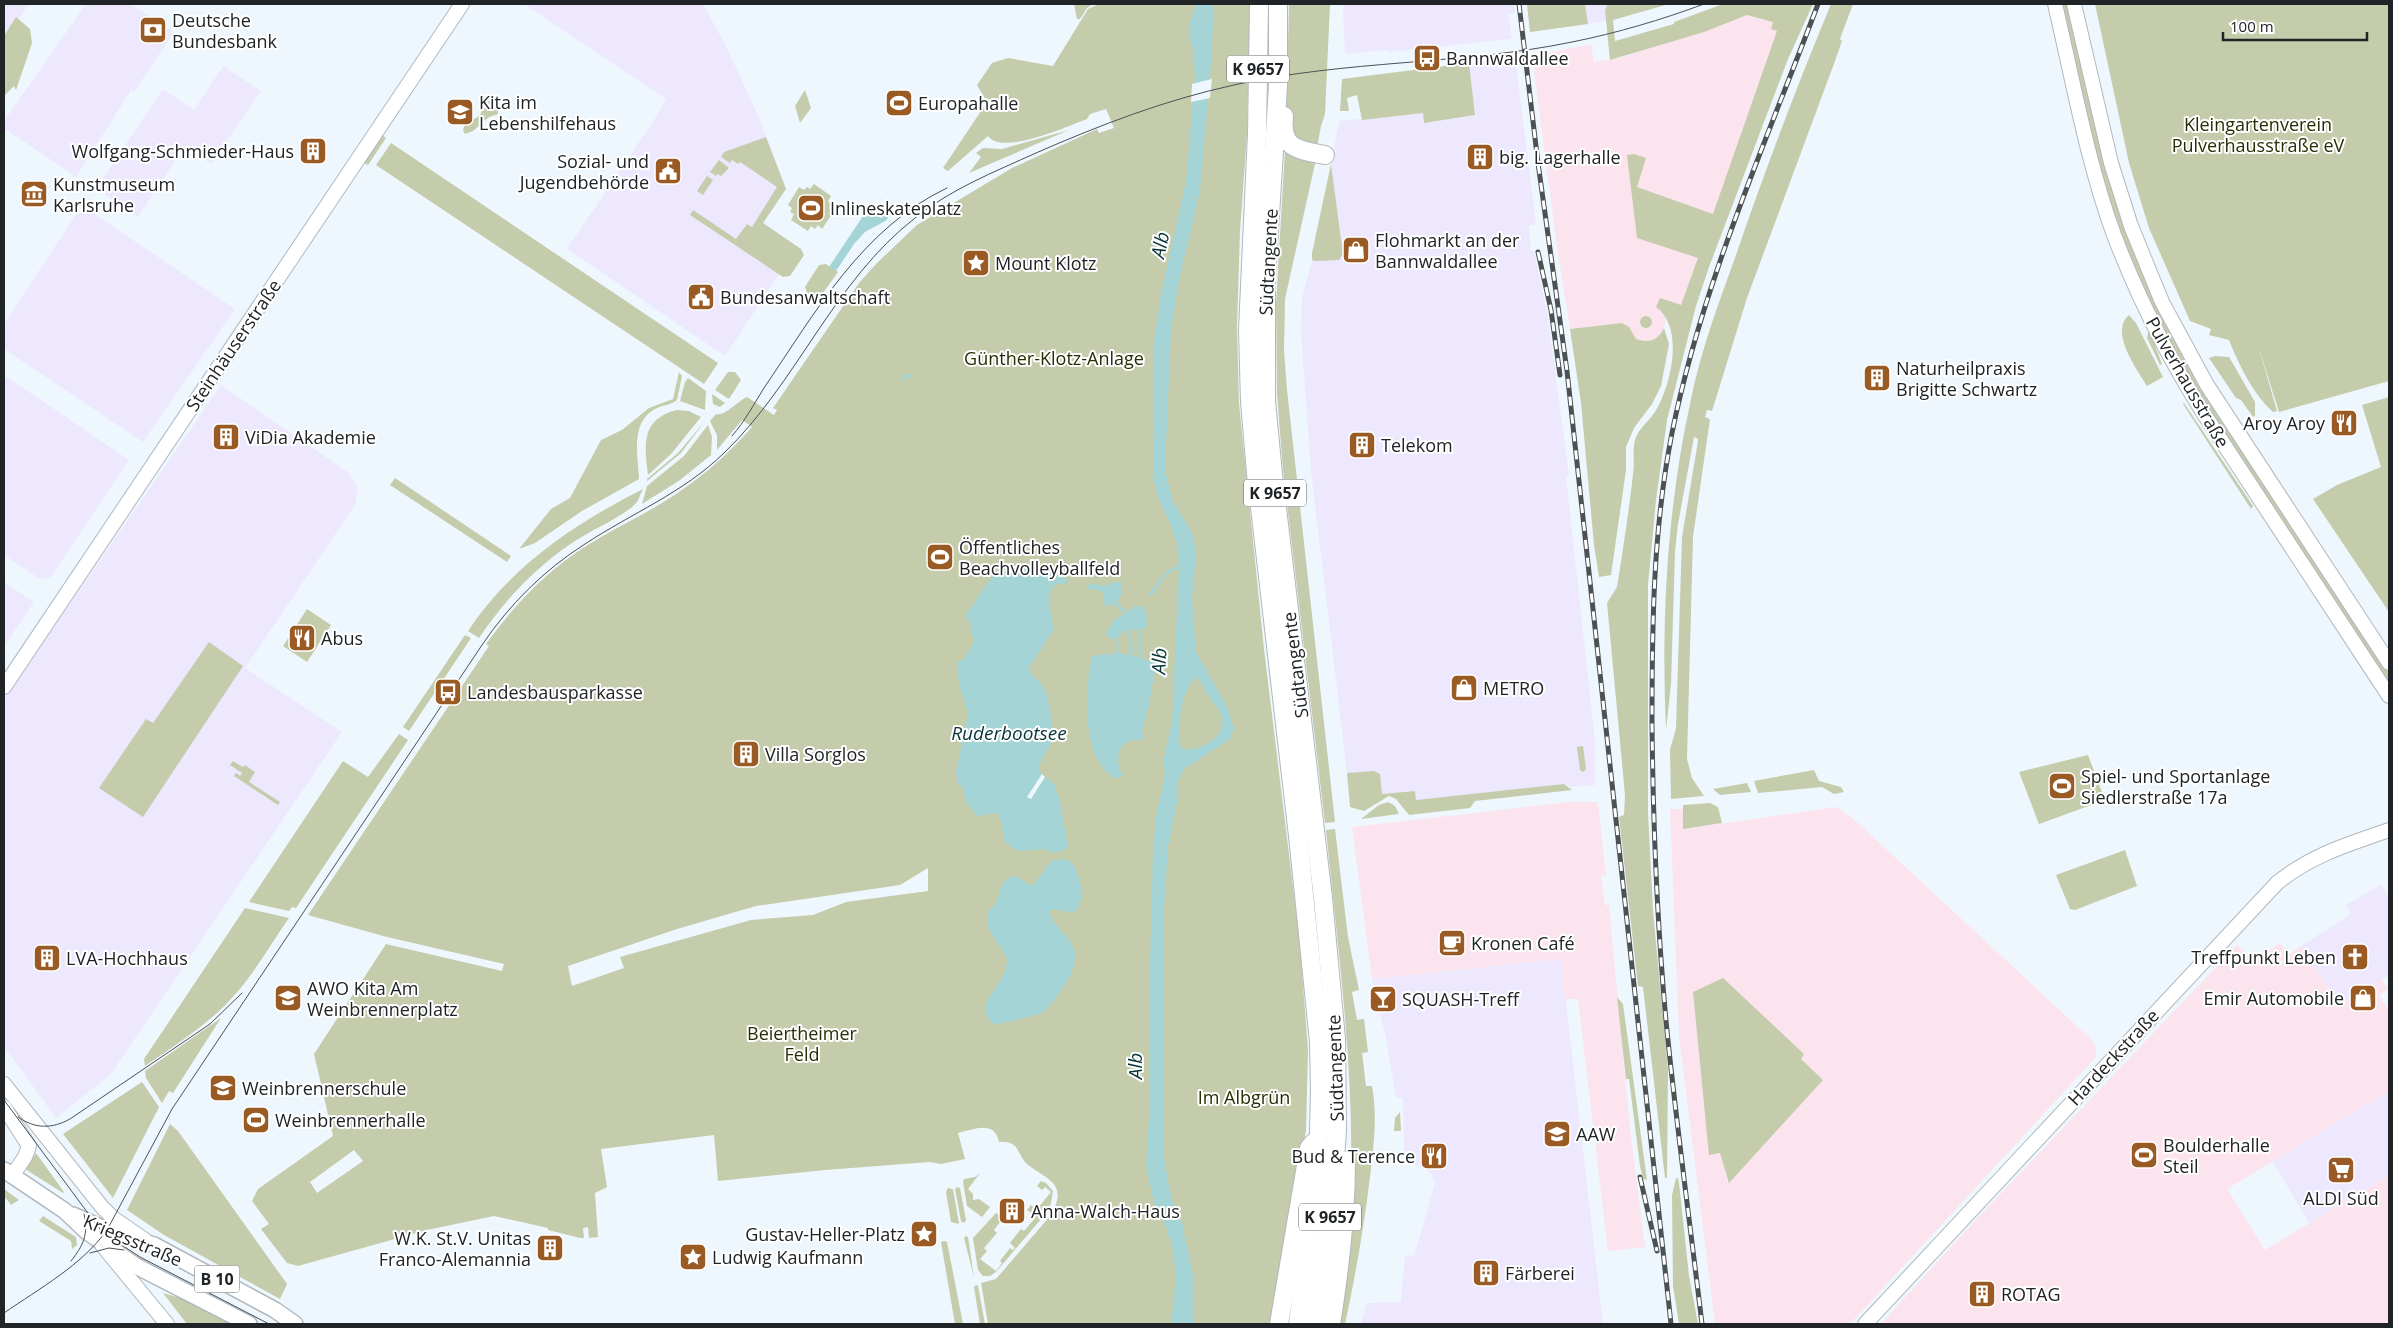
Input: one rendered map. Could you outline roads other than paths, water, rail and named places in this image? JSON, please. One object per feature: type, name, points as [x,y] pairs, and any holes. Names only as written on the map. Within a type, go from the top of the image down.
[{"type":"highway","name":"Südtangente","points":[[1259,4],[1257,134],[1248,330],[1250,402],[1319,1042],[1320,1135],[1314,1221],[1298,1324]]},
{"type":"highway","name":"Südtangente","points":[[1278,4],[1278,86],[1266,280],[1266,401],[1328,945],[1336,1039],[1337,1108],[1330,1221],[1314,1324]]},
{"type":"highway","name":"K 9657","points":[[1278,86],[1284,110],[1283,129],[1287,140],[1298,150],[1325,155]]},
{"type":"highway","points":[[1331,1324],[1340,1270],[1345,1219],[1344,1128],[1337,1108]]},
{"type":"highway","points":[[1279,1324],[1309,1148],[1320,1135]]},
{"type":"main road","name":"B 10","points":[[8,1173],[65,1211],[100,1242]]},
{"type":"main road","name":"Kriegsstraße","points":[[65,1211],[114,1233],[154,1246],[282,1319],[295,1324]]},
{"type":"main road","name":"Kriegsstraße","points":[[100,1242],[136,1266],[249,1324]]},
{"type":"street","name":"Steinhäuserstraße","points":[[4,687],[462,4]]},
{"type":"street","name":"Pulverhausstraße","points":[[2055,4],[2104,203],[2141,301],[2178,372],[2204,414],[2389,696]]},
{"type":"street","name":"Pulverhausstraße","points":[[2074,4],[2121,196],[2162,302],[2207,385],[2389,663]]},
{"type":"street","name":"Hardeckstraße","points":[[1865,1324],[2278,883],[2300,865],[2325,852],[2389,830]]},
{"type":"street","points":[[4,1084],[102,1207],[113,1218],[154,1246]]},
{"type":"street","points":[[4,1107],[29,1146],[25,1157],[8,1173]]},
{"type":"street","points":[[100,1242],[167,1324]]},
{"type":"water","points":[[1196,4],[1214,4],[1200,191],[1178,285],[1171,331],[1165,469],[1172,500],[1190,529],[1194,540],[1196,555],[1192,599],[1196,652],[1228,708],[1234,730],[1230,739],[1184,769],[1178,781],[1177,802],[1168,847],[1164,911],[1164,1158],[1171,1196],[1182,1223],[1194,1279],[1193,1324],[1171,1324],[1176,1277],[1172,1245],[1163,1219],[1155,1206],[1146,1167],[1150,1103],[1149,1001],[1153,850],[1156,816],[1165,774],[1163,761],[1172,723],[1179,564],[1177,543],[1159,500],[1153,478],[1153,349],[1160,299],[1186,182],[1195,76],[1193,49],[1189,37],[1190,22]],"holes":[[[1194,678],[1199,680],[1220,712],[1222,726],[1220,732],[1210,742],[1197,748],[1185,749],[1180,746],[1181,711],[1186,693]]]},
{"type":"water","points":[[890,211],[887,220],[865,232],[854,244],[836,271],[829,267],[863,216],[875,214],[881,218],[886,212]]},
{"type":"water","name":"Ruderbootsee","points":[[1035,564],[1055,570],[1069,582],[1054,586],[1051,591],[1049,602],[1053,631],[1029,668],[1045,690],[1053,732],[1051,743],[1040,762],[1039,772],[1054,784],[1059,797],[1068,847],[1063,851],[1051,853],[1046,849],[1018,851],[1005,842],[999,813],[977,816],[966,802],[963,788],[957,782],[956,772],[968,713],[959,685],[957,662],[963,660],[974,643],[970,623],[965,616],[992,576],[1000,572]]},
{"type":"water","points":[[1121,582],[1122,595],[1116,603],[1105,607],[1102,591],[1088,589],[1089,583],[1103,586]]},
{"type":"water","points":[[1136,606],[1141,606],[1146,611],[1147,625],[1145,629],[1128,629],[1115,639],[1109,638],[1106,633],[1113,621]]},
{"type":"water","points":[[1117,653],[1156,663],[1149,705],[1142,730],[1144,738],[1132,740],[1123,745],[1118,754],[1118,760],[1123,775],[1117,779],[1105,770],[1096,757],[1091,741],[1087,704],[1092,656]]},
{"type":"water","points":[[1064,859],[1072,862],[1078,874],[1081,888],[1080,902],[1078,908],[1073,913],[1055,909],[1049,911],[1055,923],[1074,949],[1073,969],[1056,998],[1043,1013],[994,1024],[985,1013],[985,1007],[990,995],[1003,975],[1007,960],[989,928],[987,922],[989,913],[1007,879],[1015,876],[1030,885],[1034,884],[1051,861]]},
{"type":"waterway","points":[[904,380],[906,375],[911,376]]},
{"type":"waterway","points":[[1167,573],[1180,565]]},
{"type":"waterway","points":[[1151,594],[1164,575]]},
{"type":"waterway","points":[[1114,601],[1127,615]]},
{"type":"waterway","points":[[1129,625],[1132,655]]},
{"type":"waterway","name":"Alb","points":[[1140,628],[1140,658]]},
{"type":"waterway","points":[[1116,637],[1117,653]]},
{"type":"tram line","points":[[4,1313],[46,1285],[85,1255],[107,1230],[172,1109],[492,630],[528,589],[555,565],[603,533],[692,480],[724,453],[773,396],[861,272],[886,244],[915,218],[943,198],[989,174],[1036,153],[1133,114],[1208,91],[1276,77],[1318,71],[1488,55],[1572,42],[1655,21],[1704,4]]},
{"type":"tram line","points":[[732,436],[822,302],[865,249],[917,205],[947,188]]},
{"type":"tram line","points":[[18,1117],[37,1126],[57,1125],[70,1119],[210,1024],[242,993]]},
{"type":"tram line","points":[[4,1100],[102,1232],[140,1257],[269,1324]]},
{"type":"tram line","points":[[71,1261],[84,1239],[86,1228],[84,1214]]},
{"type":"tram line","points":[[90,1253],[109,1248],[124,1250]]},
{"type":"railway","points":[[1519,4],[1538,163],[1567,371],[1671,1324]]},
{"type":"railway","points":[[1702,1324],[1670,1059],[1658,910],[1654,835],[1652,723],[1652,650],[1657,541],[1672,433],[1700,323],[1736,216],[1818,4]]},
{"type":"railway","points":[[1538,252],[1551,310],[1560,375]]},
{"type":"railway","points":[[1640,1177],[1657,1251]]},
{"type":"place","name":"Deutsche Bundesbank","points":[[153,30]]},
{"type":"place","name":"Bannwaldallee","points":[[1427,58]]},
{"type":"place","name":"Europahalle","points":[[899,103]]},
{"type":"place","name":"Kita im Lebenshilfehaus","points":[[460,112]]},
{"type":"place","name":"Wolfgang-Schmieder-Haus","points":[[313,151]]},
{"type":"place","name":"big. Lagerhalle","points":[[1480,157]]},
{"type":"place","name":"Sozial- und Jugendbehörde","points":[[668,171]]},
{"type":"place","name":"Kunstmuseum Karlsruhe","points":[[34,194]]},
{"type":"place","name":"Inlineskateplatz","points":[[811,208]]},
{"type":"place","name":"Flohmarkt an der Bannwaldallee","points":[[1356,250]]},
{"type":"place","name":"Mount Klotz","points":[[976,263]]},
{"type":"place","name":"Bundesanwaltschaft","points":[[701,297]]},
{"type":"place","name":"Naturheilpraxis Brigitte Schwartz","points":[[1877,378]]},
{"type":"place","name":"Aroy Aroy","points":[[2344,423]]},
{"type":"place","name":"ViDia Akademie","points":[[226,437]]},
{"type":"place","name":"Telekom","points":[[1362,445]]},
{"type":"place","name":"Öffentliches Beachvolleyballfeld","points":[[940,557]]},
{"type":"place","name":"Abus","points":[[302,638]]},
{"type":"place","name":"METRO","points":[[1464,688]]},
{"type":"place","name":"Landesbausparkasse","points":[[448,692]]},
{"type":"place","name":"Villa Sorglos","points":[[746,754]]},
{"type":"place","name":"Spiel- und Sportanlage Siedlerstraße 17a","points":[[2062,786]]},
{"type":"place","name":"Kronen Café","points":[[1452,943]]},
{"type":"place","name":"Treffpunkt Leben","points":[[2355,957]]},
{"type":"place","name":"LVA-Hochhaus","points":[[47,958]]},
{"type":"place","name":"AWO Kita Am Weinbrennerplatz","points":[[288,998]]},
{"type":"place","name":"Emir Automobile","points":[[2363,998]]},
{"type":"place","name":"SQUASH-Treff","points":[[1383,999]]},
{"type":"place","name":"Weinbrennerschule","points":[[223,1088]]},
{"type":"place","name":"Weinbrennerhalle","points":[[256,1120]]},
{"type":"place","name":"AAW","points":[[1557,1134]]},
{"type":"place","name":"Boulderhalle Steil","points":[[2144,1155]]},
{"type":"place","name":"Bud & Terence","points":[[1434,1156]]},
{"type":"place","name":"ALDI Süd","points":[[2341,1170]]},
{"type":"place","name":"Anna-Walch-Haus","points":[[1012,1211]]},
{"type":"place","name":"Gustav-Heller-Platz","points":[[924,1234]]},
{"type":"place","name":"W.K. St.V. Unitas Franco-Alemannia","points":[[550,1248]]},
{"type":"place","name":"Ludwig Kaufmann","points":[[693,1257]]},
{"type":"place","name":"Färberei","points":[[1486,1273]]},
{"type":"place","name":"ROTAG","points":[[1982,1294]]},
{"type":"park label","name":"Kleingartenverein Pulverhausstraße eV","points":[[2258,134]]},
{"type":"park label","name":"Günther-Klotz-Anlage","points":[[1054,358]]},
{"type":"park label","name":"Beiertheimer Feld","points":[[802,1043]]},
{"type":"park label","name":"Im Albgrün","points":[[1244,1097]]}]
